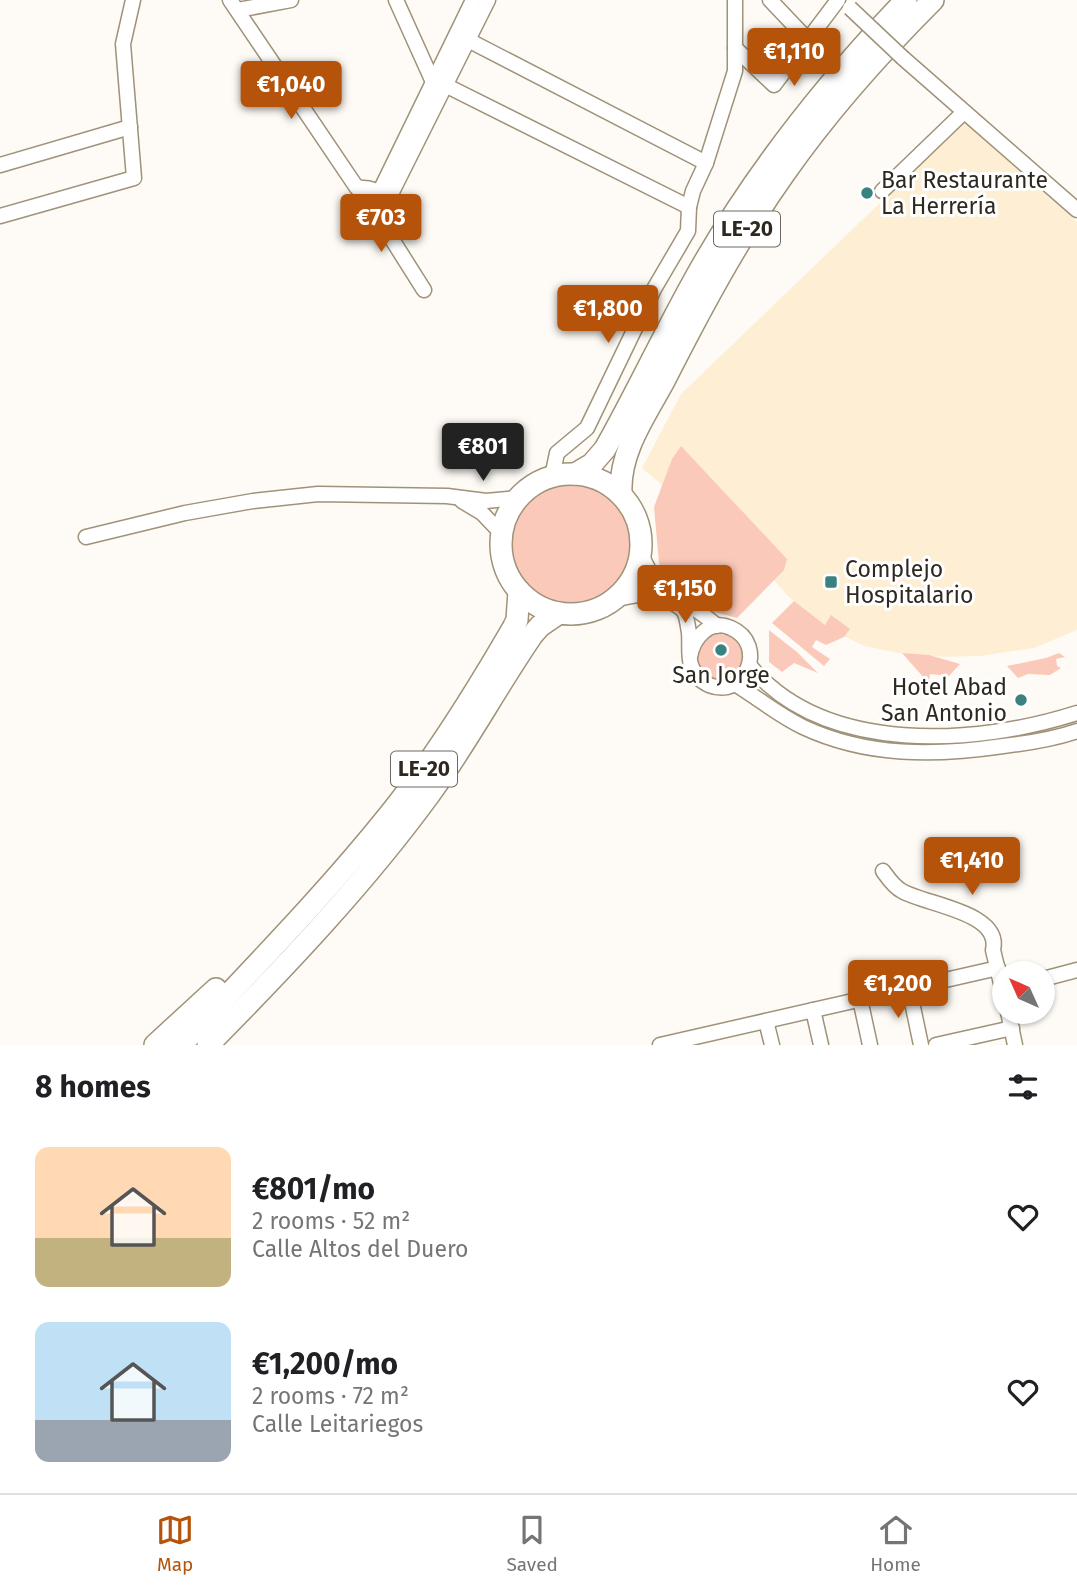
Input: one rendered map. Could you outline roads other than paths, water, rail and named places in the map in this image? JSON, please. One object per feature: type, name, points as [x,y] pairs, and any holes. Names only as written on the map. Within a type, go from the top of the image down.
[{"type":"highway","name":"LE-20","points":[[575,474],[592,464],[605,450],[704,262],[762,171],[846,64],[906,0]]},
{"type":"highway","name":"LE-20","points":[[621,494],[621,472],[629,447],[744,234],[783,174],[830,113],[933,0]]},
{"type":"highway","points":[[575,474],[600,479],[621,494],[637,518],[642,540],[632,579],[614,600],[596,610],[576,614],[559,613],[537,606],[519,591],[505,566],[501,547],[510,509],[518,498],[539,481],[575,474]]},
{"type":"highway","name":"LE-20","points":[[181,1045],[333,883],[391,813],[449,733],[513,628],[517,620],[519,591]]},
{"type":"highway","name":"LE-20","points":[[208,1045],[344,900],[399,834],[461,750],[533,634],[540,625],[559,613]]},
{"type":"highway","name":"LE-20","points":[[155,1045],[246,961],[292,925]]},
{"type":"street","points":[[0,216],[134,178],[123,44],[133,0]]},
{"type":"street","points":[[292,0],[234,5],[357,188],[370,187],[385,194],[396,214],[396,221],[388,233],[424,290]]},
{"type":"street","points":[[397,0],[439,84],[689,207]]},
{"type":"street","points":[[385,194],[439,84],[473,0]]},
{"type":"street","points":[[439,84],[468,40],[488,0]]},
{"type":"street","points":[[552,477],[557,453],[587,428],[654,289],[688,231],[689,207],[735,71],[736,0]]},
{"type":"street","points":[[770,0],[808,40]]},
{"type":"street","points":[[735,47],[774,85],[808,40],[844,3],[964,112],[1077,209]]},
{"type":"street","points":[[468,40],[706,163]]},
{"type":"street","points":[[881,191],[964,112]]},
{"type":"street","points":[[1,161],[130,127]]},
{"type":"street","points":[[86,537],[185,513],[253,501],[318,494],[447,496],[486,501],[518,498]]},
{"type":"street","points":[[447,496],[475,508],[495,524],[502,534]]},
{"type":"street","points":[[614,600],[648,594],[678,606],[685,613],[694,672],[705,683],[720,687],[735,684],[750,666],[751,650],[747,641],[734,629],[717,626],[698,610],[661,587],[645,565],[641,552]]},
{"type":"street","points":[[690,657],[695,640],[701,633],[717,626]]},
{"type":"street","points":[[750,666],[778,693],[815,713],[857,728],[891,734],[957,735],[1000,731],[1077,713]]},
{"type":"street","points":[[735,684],[804,727],[842,741],[887,751],[920,754],[973,751],[1077,731]]},
{"type":"street","points":[[883,871],[901,891],[929,903],[974,916],[986,925],[995,944],[993,950],[996,961]]},
{"type":"street","points":[[664,1044],[713,1039],[766,1021],[992,969]]},
{"type":"street","points":[[1055,976],[1077,970]]},
{"type":"street","points":[[909,988],[921,1045]]},
{"type":"street","points":[[860,999],[870,1045]]},
{"type":"street","points":[[813,1010],[821,1045]]},
{"type":"street","points":[[766,1021],[772,1045]]},
{"type":"street","points":[[1011,1024],[1015,1045]]},
{"type":"street","points":[[936,1045],[1012,1028]]},
{"type":"place","name":"Bar Restaurante La Herrería","points":[[867,193]]},
{"type":"place","name":"Complejo Hospitalario","points":[[831,582]]},
{"type":"place","name":"San Jorge","points":[[721,650]]},
{"type":"place","name":"Hotel Abad San Antonio","points":[[1021,700]]}]
